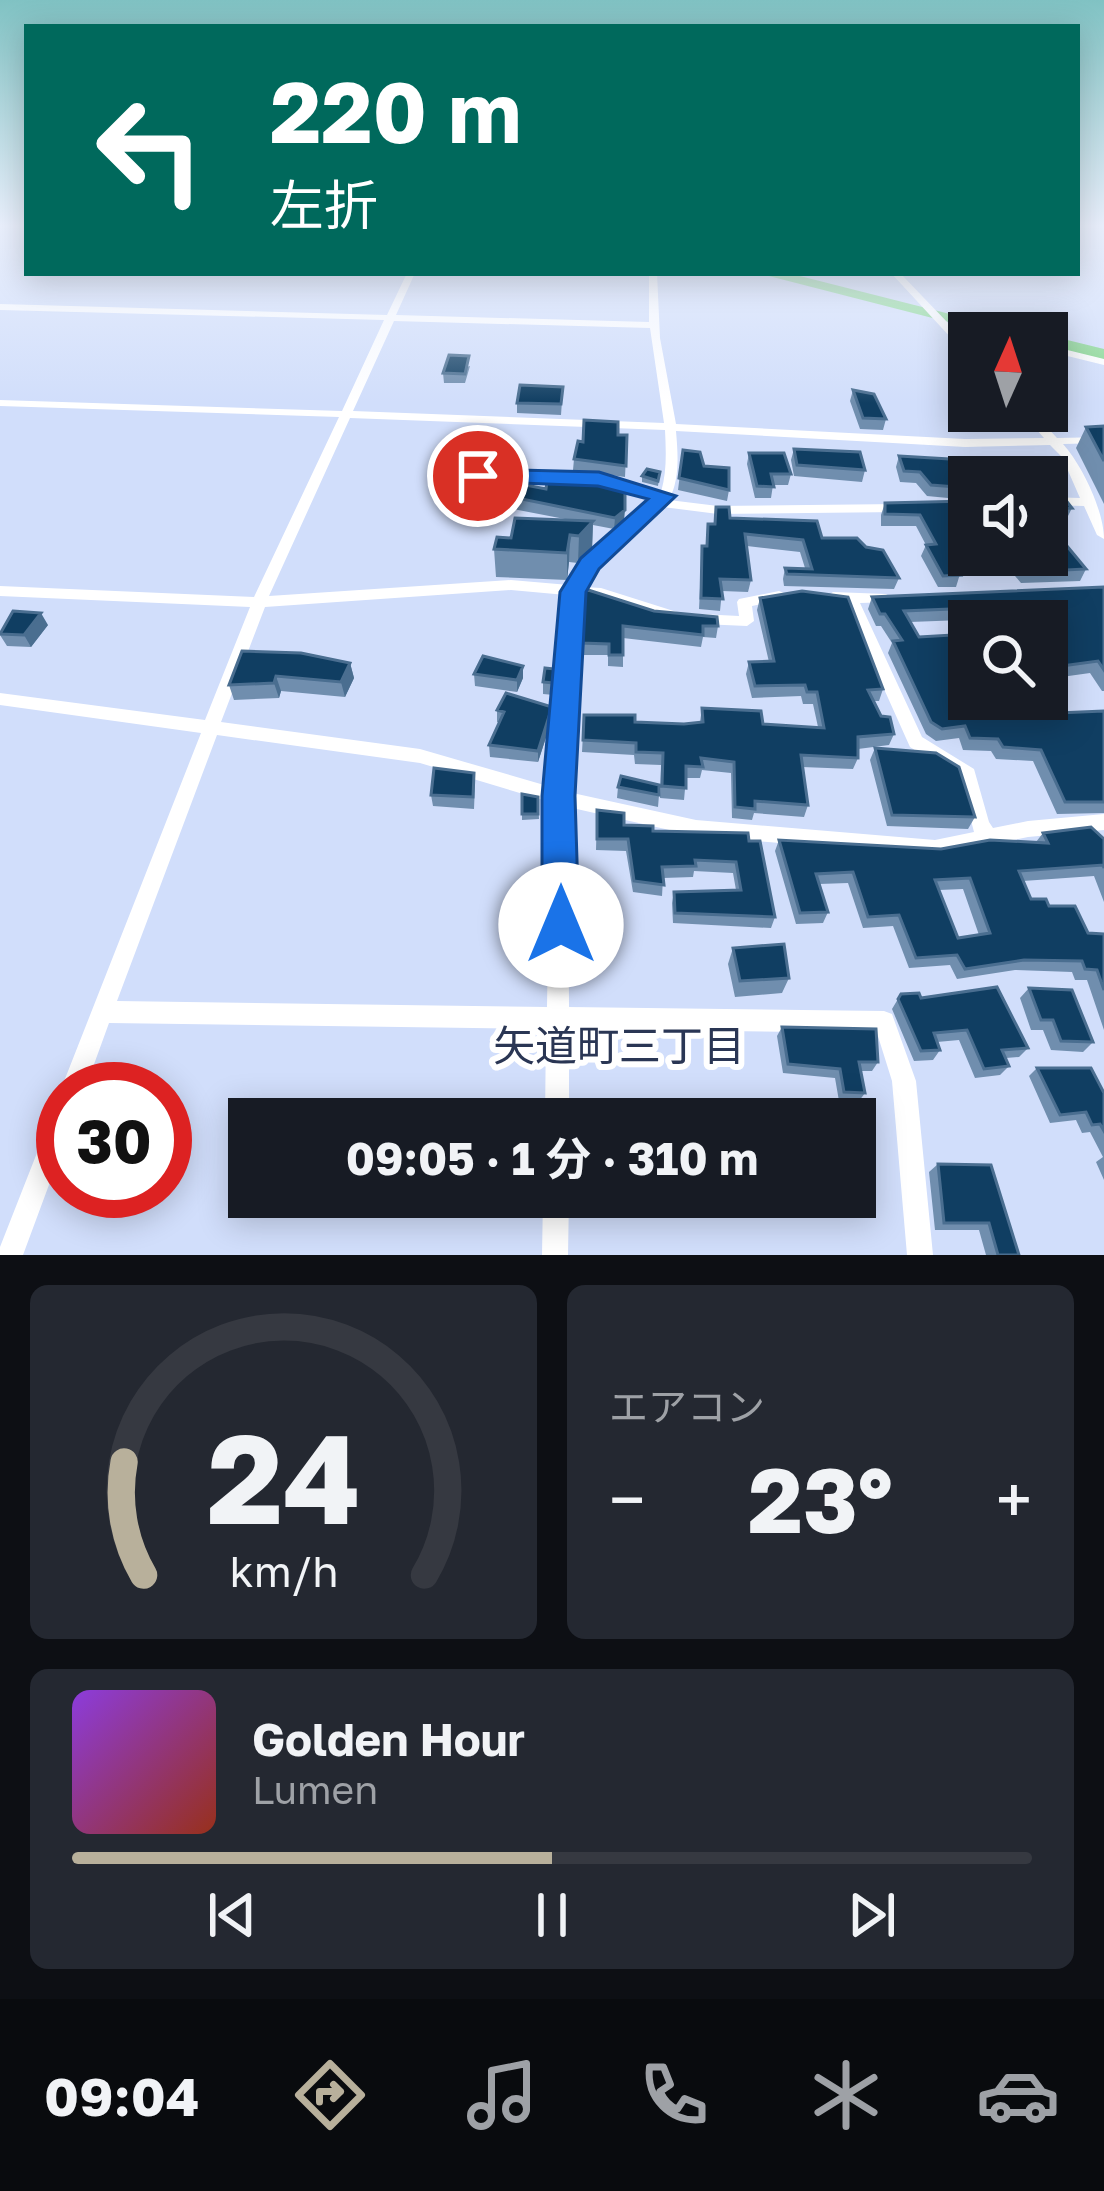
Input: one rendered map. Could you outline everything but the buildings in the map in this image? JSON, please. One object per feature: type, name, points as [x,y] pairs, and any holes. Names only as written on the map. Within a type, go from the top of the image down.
[{"type":"street","points":[[84,1062],[259,602],[405,286]]},
{"type":"street","points":[[557,1098],[559,796],[573,592],[590,564],[663,500],[670,487],[669,426],[653,286]]},
{"type":"street","points":[[907,286],[948,328]]},
{"type":"street","points":[[0,307],[655,325]]},
{"type":"street","points":[[943,323],[948,324]]},
{"type":"street","points":[[1068,353],[1104,362]]},
{"type":"street","points":[[0,404],[669,426],[964,443],[1104,440]]},
{"type":"street","points":[[1045,432],[1076,474],[1104,535]]},
{"type":"street","points":[[478,476],[579,478]]},
{"type":"street","points":[[599,479],[663,500],[718,510],[922,508]]},
{"type":"street","points":[[1068,502],[1085,502]]},
{"type":"street","points":[[0,591],[259,602],[511,585],[601,592],[679,619],[713,621],[747,621],[744,602],[807,594],[852,601],[895,598]]},
{"type":"street","points":[[852,601],[916,742],[968,774],[980,825],[990,838]]},
{"type":"street","points":[[0,699],[420,756],[559,796],[696,828],[935,848],[1099,822],[1104,845]]},
{"type":"street","points":[[103,1012],[884,1022],[904,1081],[920,1255]]},
{"type":"street","points":[[10,1255],[36,1186]]},
{"type":"street","points":[[555,1255],[556,1218]]},
{"type":"waterway","points":[[818,286],[948,317]]},
{"type":"waterway","points":[[1068,346],[1104,355]]},
{"type":"district","name":"矢道町三丁目","points":[[619,1045]]},
{"type":"route","points":[[478,476],[599,479],[664,496],[590,564],[573,592],[559,796],[561,925]]}]
